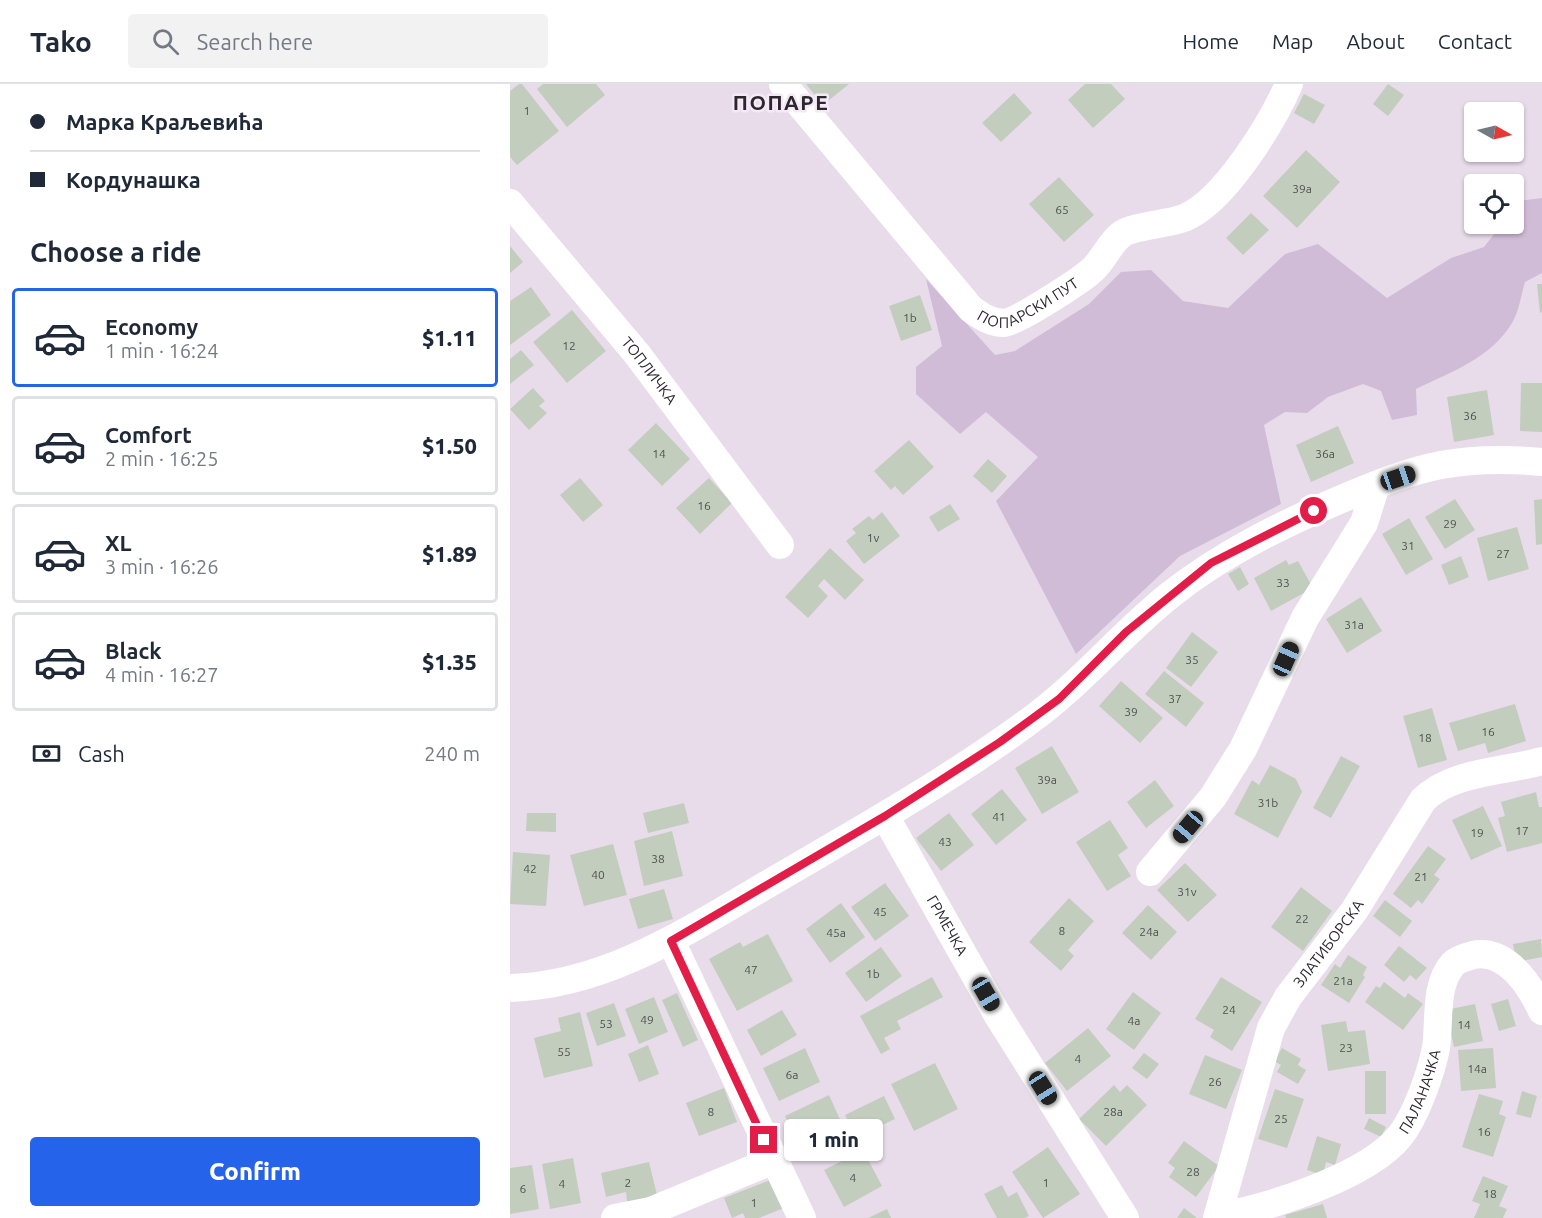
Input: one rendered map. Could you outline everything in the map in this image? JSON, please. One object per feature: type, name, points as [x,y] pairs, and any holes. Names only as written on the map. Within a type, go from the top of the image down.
[{"type":"street","name":"ПОПАРСКИ ПУТ","points":[[783,84],[971,309],[987,320],[1005,323],[1031,312],[1091,272],[1123,233],[1184,218],[1206,205],[1275,117],[1288,84]]},
{"type":"street","name":"ТОПЛИЧКА","points":[[510,203],[637,354],[780,545]]},
{"type":"street","points":[[510,988],[582,977],[671,941],[885,816],[1000,742],[1051,705],[1126,632],[1211,563],[1273,530],[1376,485],[1420,470],[1463,462],[1542,462]]},
{"type":"street","points":[[1150,872],[1213,797],[1243,749],[1305,618],[1364,523],[1376,485]]},
{"type":"street","name":"ЗЛАТИБОРСКА","points":[[1218,1217],[1271,1028],[1288,997],[1354,911],[1423,800],[1435,788],[1451,782],[1542,761]]},
{"type":"street","name":"ГРМЕЧКА","points":[[885,816],[997,1014],[1125,1218]]},
{"type":"street","points":[[671,941],[802,1218]]},
{"type":"street","name":"ПАЛАНАЧКА","points":[[1218,1217],[1264,1206],[1331,1182],[1372,1159],[1401,1135],[1412,1116],[1433,1060],[1439,1003],[1446,975],[1454,963],[1480,954],[1502,959],[1519,975],[1534,995],[1542,1011]]},
{"type":"street","points":[[615,1218],[651,1211],[774,1160]]},
{"type":"shaded area","points":[[1542,198],[1542,273],[1525,282],[1514,319],[1493,346],[1469,363],[1416,389],[1417,415],[1392,420],[1381,391],[1363,384],[1328,397],[1307,413],[1285,412],[1264,425],[1281,504],[1180,556],[1076,654],[996,501],[1038,457],[986,412],[960,434],[916,394],[916,367],[942,346],[926,279],[995,355],[1015,351],[1089,304],[1121,272],[1151,270],[1183,301],[1228,308],[1285,254],[1318,244],[1387,298],[1451,258],[1484,247],[1494,234],[1524,234],[1524,200]]},
{"type":"building","points":[[522,84],[559,131],[517,165],[510,157],[510,91]]},
{"type":"building","points":[[543,84],[596,84],[605,95],[567,127],[537,89]]},
{"type":"building","points":[[806,84],[849,84],[823,105]]},
{"type":"building","points":[[1085,84],[1111,84],[1125,99],[1093,128],[1068,100]]},
{"type":"building","points":[[1388,84],[1404,95],[1388,116],[1373,104]]},
{"type":"building","points":[[1014,93],[1032,113],[1001,142],[982,123]]},
{"type":"building","points":[[1304,94],[1325,105],[1314,124],[1294,113]]},
{"type":"building","points":[[1306,150],[1340,182],[1297,228],[1263,196]]},
{"type":"building","points":[[1059,177],[1094,215],[1064,242],[1029,204]]},
{"type":"building","points":[[1251,213],[1269,230],[1243,255],[1226,238]]},
{"type":"building","points":[[510,246],[523,262],[510,273]]},
{"type":"building","points":[[1537,284],[1542,284],[1542,312],[1540,313]]},
{"type":"building","points":[[531,287],[551,315],[510,345],[510,301]]},
{"type":"building","points":[[920,295],[932,330],[901,341],[889,306]]},
{"type":"building","points":[[572,310],[606,351],[567,383],[533,342]]},
{"type":"building","points":[[521,350],[534,365],[510,384],[510,359]]},
{"type":"building","points":[[1521,383],[1542,383],[1542,432],[1520,431]]},
{"type":"building","points":[[533,388],[545,401],[539,406],[547,413],[529,430],[510,409]]},
{"type":"building","points":[[1487,390],[1494,435],[1454,442],[1447,397]]},
{"type":"building","points":[[656,423],[690,459],[662,486],[628,450]]},
{"type":"building","points":[[1338,426],[1354,463],[1311,482],[1296,445]]},
{"type":"building","points":[[909,440],[934,467],[903,495],[895,486],[891,490],[874,471]]},
{"type":"building","points":[[988,459],[1007,476],[992,493],[973,476]]},
{"type":"building","points":[[580,478],[603,505],[583,522],[560,495]]},
{"type":"building","points":[[709,478],[732,503],[700,534],[676,508]]},
{"type":"building","points":[[1455,499],[1475,530],[1445,549],[1425,517]]},
{"type":"building","points":[[1542,499],[1542,544],[1536,545],[1534,500]]},
{"type":"building","points":[[950,504],[960,519],[938,532],[929,517]]},
{"type":"building","points":[[882,512],[900,536],[864,564],[846,541],[856,533],[852,529],[869,516],[873,520]]},
{"type":"building","points":[[1409,518],[1433,559],[1406,575],[1382,534]]},
{"type":"building","points":[[1517,527],[1529,569],[1488,581],[1477,538]]},
{"type":"building","points":[[830,548],[864,580],[845,600],[824,579],[818,586],[828,596],[808,618],[785,597]]},
{"type":"building","points":[[1461,556],[1469,577],[1449,585],[1441,565]]},
{"type":"building","points":[[1286,560],[1289,565],[1298,561],[1313,588],[1271,611],[1254,578]]},
{"type":"building","points":[[1240,567],[1249,584],[1238,591],[1228,574]]},
{"type":"building","points":[[1361,597],[1382,631],[1347,653],[1326,619]]},
{"type":"building","points":[[1192,632],[1218,652],[1191,687],[1166,668]]},
{"type":"building","points":[[1164,671],[1204,703],[1186,727],[1145,694]]},
{"type":"building","points":[[1121,681],[1163,718],[1140,743],[1099,706]]},
{"type":"building","points":[[1515,704],[1526,741],[1488,753],[1485,743],[1458,751],[1449,723]]},
{"type":"building","points":[[1432,708],[1447,760],[1418,768],[1403,716]]},
{"type":"building","points":[[1052,746],[1079,792],[1042,814],[1015,768]]},
{"type":"building","points":[[1341,756],[1360,766],[1331,818],[1313,808]]},
{"type":"building","points":[[1270,765],[1296,779],[1302,792],[1278,838],[1234,814],[1252,780],[1259,785]]},
{"type":"building","points":[[1155,780],[1174,806],[1146,828],[1127,802]]},
{"type":"building","points":[[1002,789],[1027,820],[996,845],[971,814]]},
{"type":"building","points":[[1536,792],[1539,807],[1542,807],[1542,843],[1507,852],[1498,818],[1505,816],[1501,802]]},
{"type":"building","points":[[684,803],[689,823],[648,833],[643,813]]},
{"type":"building","points":[[1483,806],[1502,846],[1471,860],[1452,820]]},
{"type":"building","points":[[527,813],[556,813],[556,832],[526,831]]},
{"type":"building","points":[[949,813],[974,845],[941,871],[916,838]]},
{"type":"building","points":[[1110,820],[1128,848],[1118,855],[1131,876],[1107,891],[1076,842]]},
{"type":"building","points":[[672,831],[683,876],[644,886],[634,841]]},
{"type":"building","points":[[613,844],[627,895],[584,906],[570,855]]},
{"type":"building","points":[[1428,846],[1446,859],[1434,875],[1440,879],[1422,904],[1418,900],[1411,908],[1393,894]]},
{"type":"building","points":[[513,852],[550,855],[546,906],[510,904]]},
{"type":"building","points":[[1185,863],[1217,895],[1188,922],[1157,890]]},
{"type":"building","points":[[885,883],[909,916],[875,941],[851,907]]},
{"type":"building","points":[[1301,887],[1332,911],[1303,951],[1271,927]]},
{"type":"building","points":[[664,889],[673,919],[638,929],[629,899]]},
{"type":"building","points":[[1069,898],[1094,921],[1068,950],[1074,956],[1061,971],[1029,942]]},
{"type":"building","points":[[1385,900],[1412,921],[1400,937],[1373,916]]},
{"type":"building","points":[[841,903],[865,937],[830,963],[806,929]]},
{"type":"building","points":[[1148,905],[1177,932],[1151,960],[1122,933]]},
{"type":"building","points":[[768,934],[793,981],[737,1011],[709,959],[740,942],[743,947]]},
{"type":"building","points":[[1541,939],[1542,957],[1516,962],[1513,944]]},
{"type":"building","points":[[1399,946],[1427,968],[1416,980],[1410,975],[1404,982],[1384,965]]},
{"type":"building","points":[[881,947],[902,976],[866,1002],[845,973]]},
{"type":"building","points":[[1348,955],[1367,967],[1363,975],[1365,977],[1349,1003],[1321,985],[1335,964],[1340,968]]},
{"type":"building","points":[[932,977],[943,997],[897,1021],[901,1029],[884,1038],[890,1049],[881,1054],[860,1016]]},
{"type":"building","points":[[1221,977],[1262,1002],[1232,1051],[1210,1037],[1214,1030],[1195,1019]]},
{"type":"building","points":[[1384,982],[1405,998],[1408,993],[1423,1004],[1403,1030],[1365,1002],[1376,986],[1380,988]]},
{"type":"building","points":[[1133,992],[1161,1013],[1134,1050],[1106,1029]]},
{"type":"building","points":[[677,993],[698,1040],[683,1047],[662,1000]]},
{"type":"building","points":[[654,997],[668,1032],[639,1044],[625,1009]]},
{"type":"building","points":[[1508,999],[1516,1026],[1499,1031],[1491,1004]]},
{"type":"building","points":[[614,1003],[626,1036],[597,1046],[586,1013]]},
{"type":"building","points":[[1475,1004],[1483,1041],[1454,1047],[1446,1010]]},
{"type":"building","points":[[782,1010],[797,1035],[761,1056],[747,1030]]},
{"type":"building","points":[[580,1012],[593,1066],[544,1078],[534,1038],[561,1031],[558,1018]]},
{"type":"building","points":[[1346,1021],[1348,1032],[1365,1030],[1370,1064],[1328,1071],[1321,1025]]},
{"type":"building","points":[[1088,1028],[1111,1056],[1067,1091],[1045,1063]]},
{"type":"building","points":[[648,1045],[659,1074],[639,1082],[628,1054]]},
{"type":"building","points":[[805,1048],[820,1082],[779,1101],[763,1068]]},
{"type":"building","points":[[1282,1048],[1301,1059],[1298,1065],[1306,1070],[1298,1084],[1277,1072],[1281,1065],[1274,1061]]},
{"type":"building","points":[[1493,1048],[1496,1088],[1461,1091],[1458,1050]]},
{"type":"building","points":[[1144,1053],[1159,1064],[1147,1079],[1132,1068]]},
{"type":"building","points":[[1205,1055],[1242,1070],[1226,1109],[1189,1094]]},
{"type":"building","points":[[935,1063],[958,1109],[914,1131],[891,1084]]},
{"type":"building","points":[[1365,1071],[1386,1071],[1386,1114],[1365,1114]]},
{"type":"building","points":[[1114,1085],[1120,1092],[1127,1085],[1147,1105],[1106,1146],[1079,1119]]},
{"type":"building","points":[[724,1088],[737,1122],[699,1136],[686,1103]]},
{"type":"building","points":[[1275,1089],[1304,1099],[1287,1148],[1258,1139]]},
{"type":"building","points":[[1522,1091],[1537,1096],[1531,1118],[1516,1114]]},
{"type":"building","points":[[1479,1094],[1503,1101],[1499,1114],[1506,1117],[1493,1157],[1462,1147]]},
{"type":"building","points":[[829,1095],[847,1135],[803,1156],[785,1116]]},
{"type":"building","points":[[884,1096],[895,1119],[856,1138],[845,1115]]},
{"type":"building","points":[[1369,1118],[1386,1127],[1381,1137],[1364,1129]]},
{"type":"building","points":[[1317,1136],[1341,1144],[1335,1165],[1326,1162],[1323,1175],[1307,1170]]},
{"type":"building","points":[[1184,1141],[1219,1166],[1196,1197],[1169,1177],[1175,1168],[1168,1163]]},
{"type":"building","points":[[1048,1147],[1080,1194],[1043,1218],[1012,1172]]},
{"type":"building","points":[[863,1150],[882,1186],[844,1207],[824,1170]]},
{"type":"building","points":[[573,1158],[581,1203],[550,1209],[542,1164]]},
{"type":"building","points":[[649,1162],[657,1195],[627,1202],[626,1192],[606,1197],[601,1173]]},
{"type":"building","points":[[532,1165],[539,1209],[510,1214],[510,1168]]},
{"type":"building","points":[[1483,1176],[1508,1186],[1499,1206],[1507,1209],[1503,1218],[1474,1218],[1480,1204],[1472,1201]]},
{"type":"building","points":[[773,1179],[784,1208],[759,1218],[745,1218],[743,1213],[732,1218],[724,1198]]},
{"type":"building","points":[[1002,1185],[1008,1197],[1017,1192],[1029,1216],[997,1218],[984,1194]]},
{"type":"building","points":[[1323,1204],[1327,1218],[1286,1218],[1285,1215]]},
{"type":"building","points":[[1184,1208],[1197,1218],[1177,1218]]},
{"type":"building","points":[[887,1209],[891,1218],[868,1218]]},
{"type":"district","name":"ПОПАРЕ","points":[[781,103]]},
{"type":"route","points":[[764,1140],[671,941],[885,816],[1000,742],[1059,699],[1126,632],[1211,563],[1314,511]]}]
